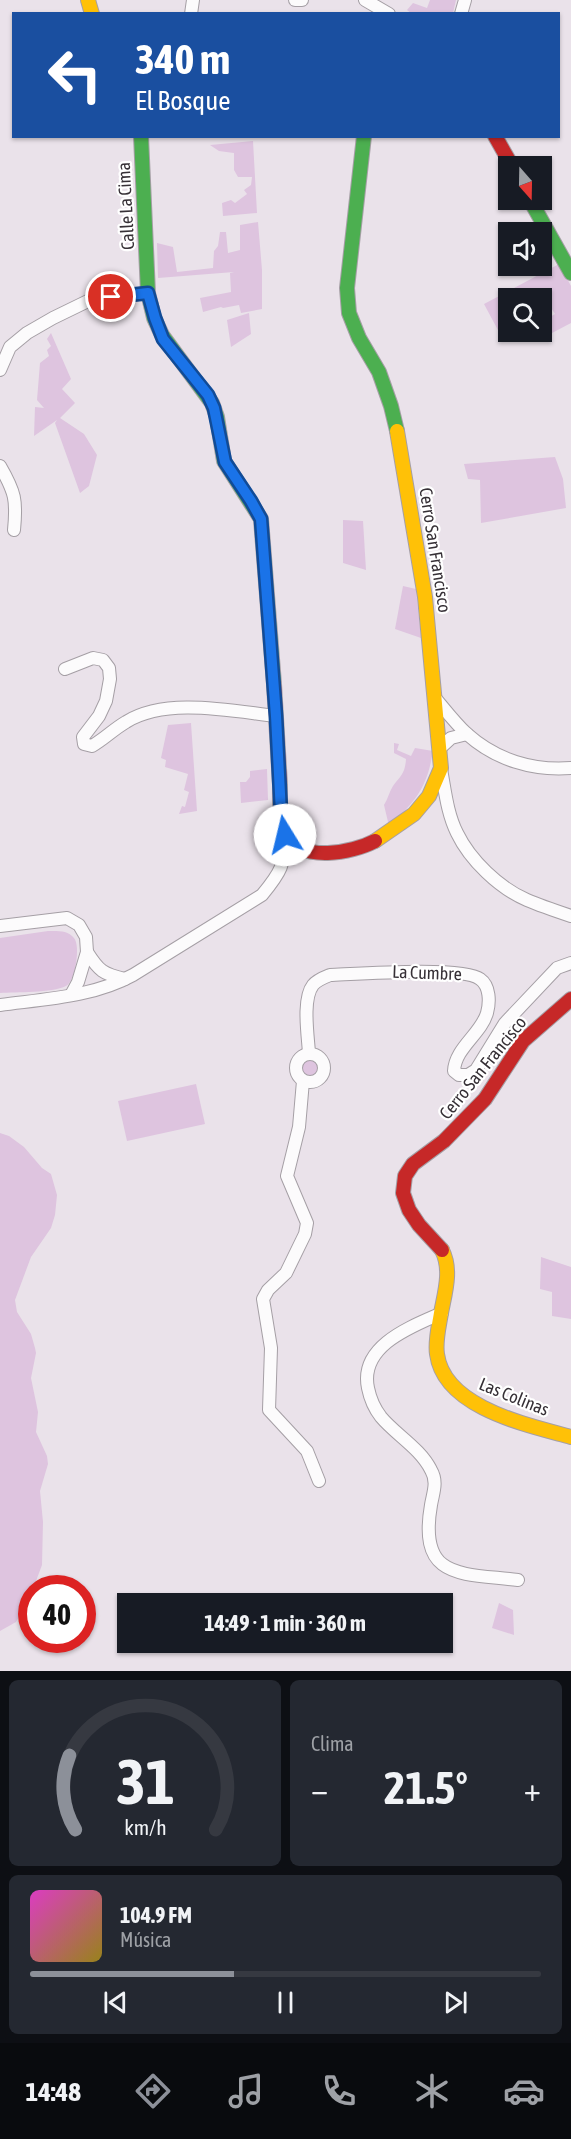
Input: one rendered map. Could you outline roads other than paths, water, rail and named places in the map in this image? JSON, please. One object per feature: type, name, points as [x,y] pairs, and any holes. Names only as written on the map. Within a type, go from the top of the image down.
[{"type":"street","points":[[295,0],[302,0]]},
{"type":"street","points":[[365,0],[386,12]]},
{"type":"street","name":"Calle La Cima","points":[[141,138],[148,293],[155,318],[163,339],[208,395],[214,408],[225,462],[261,519],[281,813],[285,835]]},
{"type":"street","name":"Cerro San Francisco","points":[[364,138],[347,288],[349,313],[359,338],[379,372],[399,439],[425,597],[441,768],[450,813],[456,832],[467,850],[489,873],[513,893],[526,900],[571,916]]},
{"type":"street","points":[[496,138],[506,156]]},
{"type":"street","points":[[536,210],[571,273]]},
{"type":"street","points":[[0,370],[10,347],[27,333],[53,318],[92,299],[148,293]]},
{"type":"street","points":[[0,466],[12,486],[16,506],[14,530]]},
{"type":"street","points":[[65,669],[93,658],[103,660],[109,668],[110,679],[106,701],[99,716],[83,737],[84,744],[92,746],[127,721],[163,708],[213,709],[276,716]]},
{"type":"street","points":[[436,699],[467,734],[505,759],[551,770],[571,768]]},
{"type":"street","points":[[440,749],[451,738],[467,734]]},
{"type":"street","points":[[285,835],[295,845],[309,852],[325,854],[346,851],[371,843],[414,814],[429,796],[441,768]]},
{"type":"street","points":[[0,1005],[71,995],[115,985],[126,979],[262,896],[276,879],[285,859],[285,835]]},
{"type":"street","points":[[0,926],[67,918],[79,925],[86,937],[87,952],[78,982],[71,995]]},
{"type":"street","points":[[87,952],[97,969],[108,975],[126,979]]},
{"type":"street","name":"La Cumbre","points":[[309,1053],[307,1007],[313,985],[320,979],[330,975],[397,971],[468,974],[480,978],[487,986],[489,997],[488,1011],[484,1021],[454,1062],[454,1071],[459,1075],[468,1075],[476,1070],[505,1023],[557,968],[571,963]]},
{"type":"street","name":"Cerro San Francisco","points":[[442,1313],[448,1273],[447,1262],[438,1243],[419,1225],[409,1210],[403,1193],[405,1176],[413,1164],[460,1126],[485,1099],[523,1041],[571,999]]},
{"type":"street","points":[[309,1053],[314,1054],[322,1060],[323,1073],[317,1081],[303,1081],[296,1074],[295,1065],[300,1057],[309,1053]]},
{"type":"street","points":[[303,1081],[299,1127],[287,1176],[307,1223],[305,1234],[286,1273],[268,1290],[263,1299],[263,1307],[271,1348],[269,1410],[307,1451],[319,1481]]},
{"type":"street","points":[[442,1313],[404,1330],[377,1352],[369,1368],[367,1382],[370,1398],[380,1416],[427,1462],[434,1475],[435,1488],[428,1527],[428,1542],[433,1556],[442,1565],[459,1573],[518,1580]]},
{"type":"street","name":"Las Colinas","points":[[442,1313],[437,1339],[437,1354],[442,1372],[452,1386],[464,1397],[511,1420],[571,1437]]}]
